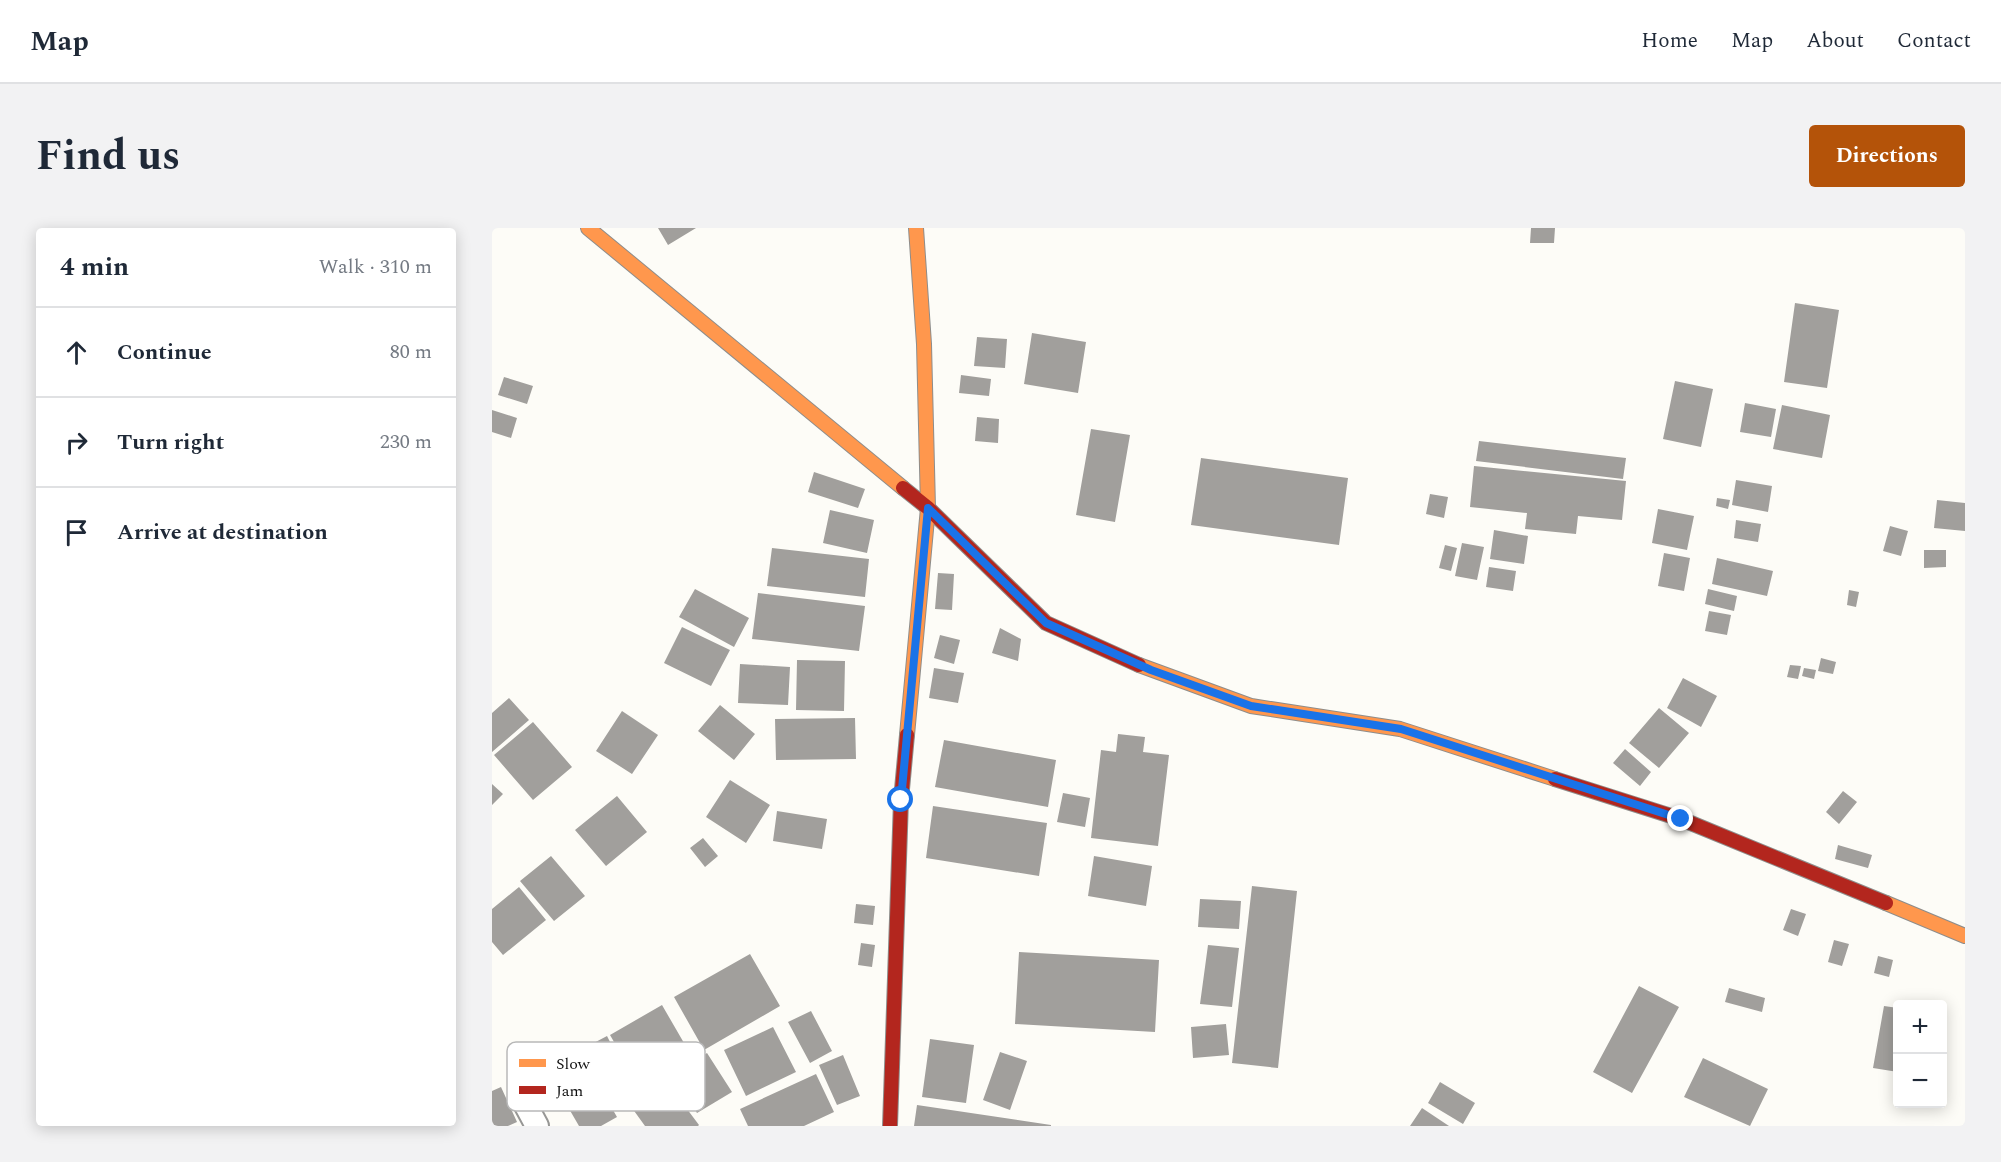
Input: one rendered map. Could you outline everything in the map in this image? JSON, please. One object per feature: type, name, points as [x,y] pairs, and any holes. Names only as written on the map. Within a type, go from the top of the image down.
[{"type":"street","points":[[588,228],[928,508],[1046,623],[1151,670],[1251,706],[1401,729],[1681,819],[1965,936]]},
{"type":"street","points":[[890,1126],[901,800],[928,508],[924,344],[916,228]]},
{"type":"street","points":[[529,1111],[537,1126]]},
{"type":"building","points":[[658,228],[696,228],[668,245]]},
{"type":"building","points":[[1531,228],[1555,228],[1554,243],[1530,243]]},
{"type":"building","points":[[1795,303],[1839,310],[1827,388],[1784,382]]},
{"type":"building","points":[[1032,333],[1086,342],[1078,393],[1024,384]]},
{"type":"building","points":[[977,337],[1007,339],[1005,368],[974,366]]},
{"type":"building","points":[[961,375],[991,379],[989,396],[959,393]]},
{"type":"building","points":[[504,377],[533,386],[527,404],[498,395]]},
{"type":"building","points":[[1675,381],[1713,389],[1701,447],[1663,439]]},
{"type":"building","points":[[1745,403],[1776,409],[1771,437],[1740,432]]},
{"type":"building","points":[[1782,405],[1830,415],[1822,458],[1773,449]]},
{"type":"building","points":[[492,410],[517,418],[511,438],[492,432]]},
{"type":"building","points":[[977,417],[999,419],[998,443],[975,441]]},
{"type":"building","points":[[1091,429],[1130,435],[1115,522],[1076,515]]},
{"type":"building","points":[[1479,441],[1626,458],[1623,479],[1476,461]]},
{"type":"building","points":[[1201,458],[1348,478],[1339,545],[1191,525]]},
{"type":"building","points":[[1474,466],[1626,481],[1622,520],[1578,516],[1576,534],[1525,529],[1527,513],[1470,507]]},
{"type":"building","points":[[814,472],[865,489],[858,508],[808,492]]},
{"type":"building","points":[[1736,480],[1772,486],[1768,512],[1732,505]]},
{"type":"building","points":[[1430,494],[1448,497],[1444,518],[1426,514]]},
{"type":"building","points":[[1717,498],[1730,500],[1728,509],[1716,506]]},
{"type":"building","points":[[1937,500],[1965,503],[1965,531],[1934,528]]},
{"type":"building","points":[[1658,509],[1694,516],[1687,550],[1652,543]]},
{"type":"building","points":[[830,510],[874,520],[867,553],[823,543]]},
{"type":"building","points":[[1736,520],[1761,524],[1758,542],[1734,538]]},
{"type":"building","points":[[1890,526],[1908,531],[1901,556],[1883,551]]},
{"type":"building","points":[[1494,530],[1528,536],[1524,564],[1490,559]]},
{"type":"building","points":[[1462,543],[1484,547],[1477,580],[1455,576]]},
{"type":"building","points":[[1445,545],[1457,548],[1451,571],[1439,568]]},
{"type":"building","points":[[772,548],[869,559],[865,597],[767,586]]},
{"type":"building","points":[[1924,550],[1946,550],[1946,567],[1924,568]]},
{"type":"building","points":[[1664,553],[1690,558],[1684,591],[1658,586]]},
{"type":"building","points":[[1717,558],[1773,571],[1767,596],[1712,584]]},
{"type":"building","points":[[1489,567],[1516,571],[1513,591],[1486,587]]},
{"type":"building","points":[[938,573],[954,574],[952,610],[935,609]]},
{"type":"building","points":[[695,589],[749,618],[734,647],[679,617]]},
{"type":"building","points":[[1708,589],[1737,596],[1734,611],[1705,604]]},
{"type":"building","points":[[1849,590],[1859,592],[1856,607],[1847,605]]},
{"type":"building","points":[[758,593],[865,606],[859,651],[752,639]]},
{"type":"building","points":[[1709,611],[1731,615],[1727,635],[1705,631]]},
{"type":"building","points":[[682,627],[730,650],[711,686],[664,663]]},
{"type":"building","points":[[1000,628],[1021,639],[1018,661],[992,653]]},
{"type":"building","points":[[940,635],[960,640],[954,664],[934,658]]},
{"type":"building","points":[[1821,658],[1836,662],[1833,674],[1818,671]]},
{"type":"building","points":[[797,660],[845,661],[844,711],[796,710]]},
{"type":"building","points":[[740,664],[790,667],[788,705],[738,703]]},
{"type":"building","points":[[1790,665],[1801,666],[1798,679],[1787,677]]},
{"type":"building","points":[[934,668],[964,673],[958,703],[929,698]]},
{"type":"building","points":[[1804,668],[1816,670],[1814,679],[1802,676]]},
{"type":"building","points":[[1683,678],[1717,696],[1701,727],[1667,708]]},
{"type":"building","points":[[509,698],[529,720],[492,752],[492,713]]},
{"type":"building","points":[[720,705],[755,734],[734,760],[698,731]]},
{"type":"building","points":[[1659,708],[1689,733],[1659,768],[1629,743]]},
{"type":"building","points":[[622,711],[658,735],[632,774],[596,751]]},
{"type":"building","points":[[855,718],[856,759],[776,760],[775,719]]},
{"type":"building","points":[[533,722],[572,767],[533,800],[494,755]]},
{"type":"building","points":[[1118,734],[1145,737],[1143,752],[1169,755],[1158,846],[1091,838],[1101,750],[1116,752]]},
{"type":"building","points":[[944,740],[1056,760],[1048,807],[935,787]]},
{"type":"building","points":[[1625,749],[1651,772],[1640,786],[1613,763]]},
{"type":"building","points":[[730,780],[770,805],[746,843],[706,817]]},
{"type":"building","points":[[492,784],[503,794],[492,805]]},
{"type":"building","points":[[1843,791],[1857,802],[1839,824],[1826,812]]},
{"type":"building","points":[[1063,793],[1090,798],[1085,827],[1057,822]]},
{"type":"building","points":[[617,796],[647,832],[606,866],[575,830]]},
{"type":"building","points":[[933,806],[1047,823],[1039,876],[926,858]]},
{"type":"building","points":[[777,811],[827,819],[822,849],[773,841]]},
{"type":"building","points":[[703,838],[718,856],[705,867],[690,848]]},
{"type":"building","points":[[1838,845],[1872,855],[1868,868],[1835,859]]},
{"type":"building","points":[[551,856],[585,896],[554,921],[520,881]]},
{"type":"building","points":[[1094,856],[1152,866],[1146,906],[1088,896]]},
{"type":"building","points":[[1252,886],[1297,891],[1278,1068],[1232,1063]]},
{"type":"building","points":[[519,887],[546,920],[503,955],[492,942],[492,909]]},
{"type":"building","points":[[1200,899],[1241,901],[1239,929],[1198,927]]},
{"type":"building","points":[[856,904],[875,906],[873,925],[854,923]]},
{"type":"building","points":[[1791,909],[1806,914],[1798,936],[1783,930]]},
{"type":"building","points":[[1834,940],[1849,944],[1842,966],[1828,962]]},
{"type":"building","points":[[861,943],[875,945],[872,967],[858,965]]},
{"type":"building","points":[[1208,945],[1239,948],[1232,1007],[1200,1004]]},
{"type":"building","points":[[1019,952],[1159,960],[1155,1032],[1015,1024]]},
{"type":"building","points":[[750,954],[780,1006],[705,1049],[705,1042],[699,1042],[674,997]]},
{"type":"building","points":[[1878,956],[1893,960],[1889,977],[1874,973]]},
{"type":"building","points":[[1639,986],[1679,1007],[1632,1093],[1593,1072]]},
{"type":"building","points":[[1729,988],[1765,998],[1762,1012],[1725,1002]]},
{"type":"building","points":[[662,1005],[683,1042],[614,1042],[610,1035]]},
{"type":"building","points":[[1884,1006],[1893,1007],[1893,1071],[1873,1068]]},
{"type":"building","points":[[811,1011],[832,1051],[810,1063],[788,1022]]},
{"type":"building","points":[[1226,1024],[1229,1055],[1193,1058],[1191,1027]]},
{"type":"building","points":[[773,1027],[796,1072],[746,1096],[724,1050]]},
{"type":"building","points":[[607,1036],[610,1042],[596,1042]]},
{"type":"building","points":[[930,1039],[974,1045],[966,1103],[922,1097]]},
{"type":"building","points":[[1000,1052],[1027,1061],[1010,1110],[983,1100]]},
{"type":"building","points":[[707,1053],[732,1092],[705,1108],[705,1054]]},
{"type":"building","points":[[843,1055],[860,1096],[837,1105],[819,1065]]},
{"type":"building","points":[[1703,1058],[1768,1089],[1750,1126],[1684,1097]]},
{"type":"building","points":[[816,1074],[834,1112],[804,1126],[748,1126],[740,1109]]},
{"type":"building","points":[[1440,1082],[1475,1103],[1463,1124],[1428,1103]]},
{"type":"building","points":[[501,1087],[507,1100],[507,1111],[512,1111],[517,1122],[508,1126],[492,1126],[492,1091]]},
{"type":"building","points":[[917,1105],[1051,1125],[1051,1126],[914,1126]]},
{"type":"building","points":[[1422,1108],[1449,1126],[1410,1126]]},
{"type":"building","points":[[570,1111],[614,1111],[617,1117],[601,1126],[579,1126]]},
{"type":"building","points":[[634,1111],[688,1111],[699,1125],[698,1126],[645,1126]]},
{"type":"traffic: slow","points":[[588,228],[903,488]]},
{"type":"traffic: slow","points":[[907,735],[928,508],[924,344],[916,228]]},
{"type":"traffic: slow","points":[[1139,665],[1251,706],[1400,729],[1555,779]]},
{"type":"traffic: slow","points":[[1886,903],[1965,936]]},
{"type":"traffic: jam","points":[[903,488],[928,508],[1046,623],[1139,665]]},
{"type":"traffic: jam","points":[[890,1126],[901,800],[907,735]]},
{"type":"traffic: jam","points":[[1555,779],[1681,819],[1886,903]]},
{"type":"route","points":[[901,800],[928,508],[1046,623],[1151,670],[1251,706],[1401,729],[1681,819]]}]
